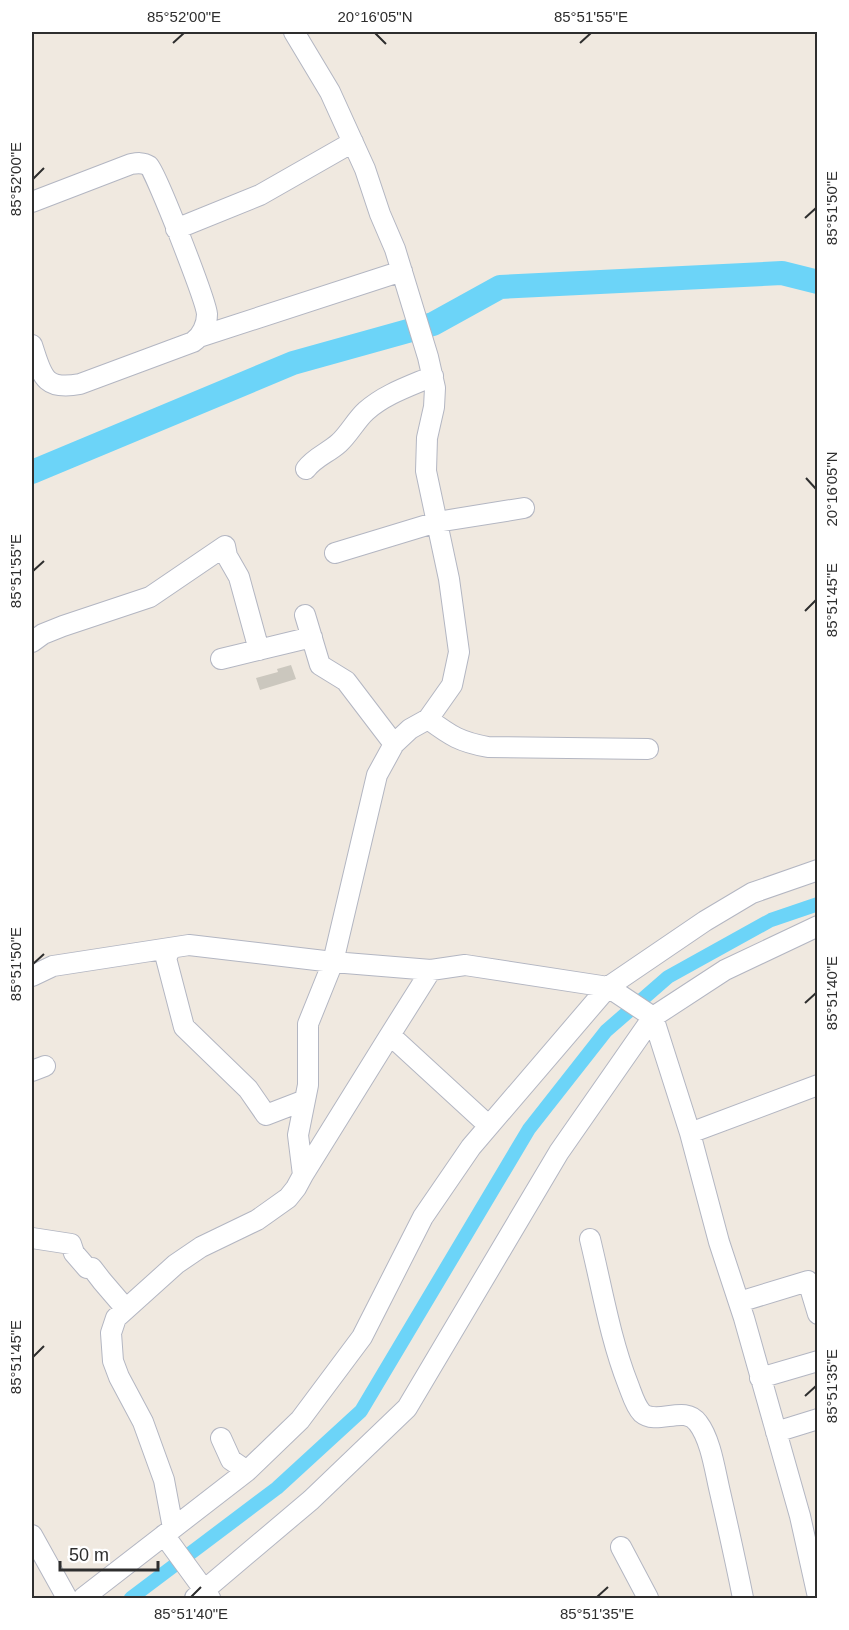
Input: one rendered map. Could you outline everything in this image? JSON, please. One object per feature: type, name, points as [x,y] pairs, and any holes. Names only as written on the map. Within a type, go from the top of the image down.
[{"type":"street","points":[[294,32],[330,92],[353,142],[395,249],[428,357],[435,388],[434,407],[427,438],[426,471],[449,579],[459,652],[452,685],[428,719],[410,729],[394,744],[377,775],[333,962],[308,1024],[308,1085],[298,1135],[303,1175]]},
{"type":"street","points":[[176,229],[260,195],[353,142]]},
{"type":"street","points":[[32,202],[131,164],[147,165],[159,184],[202,294],[207,314],[199,337]]},
{"type":"street","points":[[32,345],[44,378],[59,386],[80,384],[193,342],[199,337],[402,271]]},
{"type":"street","points":[[306,469],[316,458],[337,445],[365,412],[390,394],[433,376]]},
{"type":"street","points":[[334,553],[436,518],[524,508]]},
{"type":"street","points":[[32,642],[43,634],[63,626],[150,597],[225,546],[227,556],[239,577],[259,650]]},
{"type":"street","points":[[305,615],[320,665],[346,681],[394,744]]},
{"type":"street","points":[[221,659],[312,637]]},
{"type":"street","points":[[428,719],[465,743],[488,747],[648,749]]},
{"type":"street","points":[[82,1599],[248,1471],[300,1420],[362,1337],[423,1217],[488,1125],[614,991],[695,927],[752,893],[818,870]]},
{"type":"street","points":[[431,970],[288,1198],[257,1220],[201,1247],[176,1264],[116,1318],[111,1332],[113,1361],[143,1422],[164,1480],[169,1532],[180,1556],[204,1596],[311,1500],[407,1408],[559,1152],[648,1014],[725,970],[818,926]]},
{"type":"street","points":[[32,976],[53,966],[189,945],[333,962],[431,970],[465,966],[614,991],[648,1014],[690,1133],[719,1242],[739,1302],[776,1432],[810,1526],[818,1597]]},
{"type":"street","points":[[171,948],[166,958],[184,1027],[248,1089],[266,1115],[305,1100]]},
{"type":"street","points":[[390,1035],[488,1125]]},
{"type":"street","points":[[690,1133],[818,1085]]},
{"type":"street","points":[[32,1238],[71,1244],[87,1268],[92,1268],[126,1308]]},
{"type":"street","points":[[590,1239],[616,1346],[635,1402],[642,1413],[649,1416],[683,1415],[693,1417],[699,1423],[711,1455],[743,1599]]},
{"type":"street","points":[[739,1302],[808,1281],[818,1314]]},
{"type":"street","points":[[760,1378],[818,1361]]},
{"type":"street","points":[[776,1432],[818,1419]]},
{"type":"street","points":[[220,1438],[231,1460],[248,1471]]},
{"type":"street","points":[[32,1535],[67,1599]]},
{"type":"street","points":[[621,1547],[648,1599]]},
{"type":"building","points":[[291,665],[296,679],[260,690],[256,678],[278,672],[277,669]]},
{"type":"waterway","points":[[32,472],[293,363],[433,324],[500,287],[782,273],[818,282]]},
{"type":"waterway","points":[[131,1598],[277,1488],[361,1411],[529,1129],[606,1031],[668,977],[771,920],[818,904]]}]
